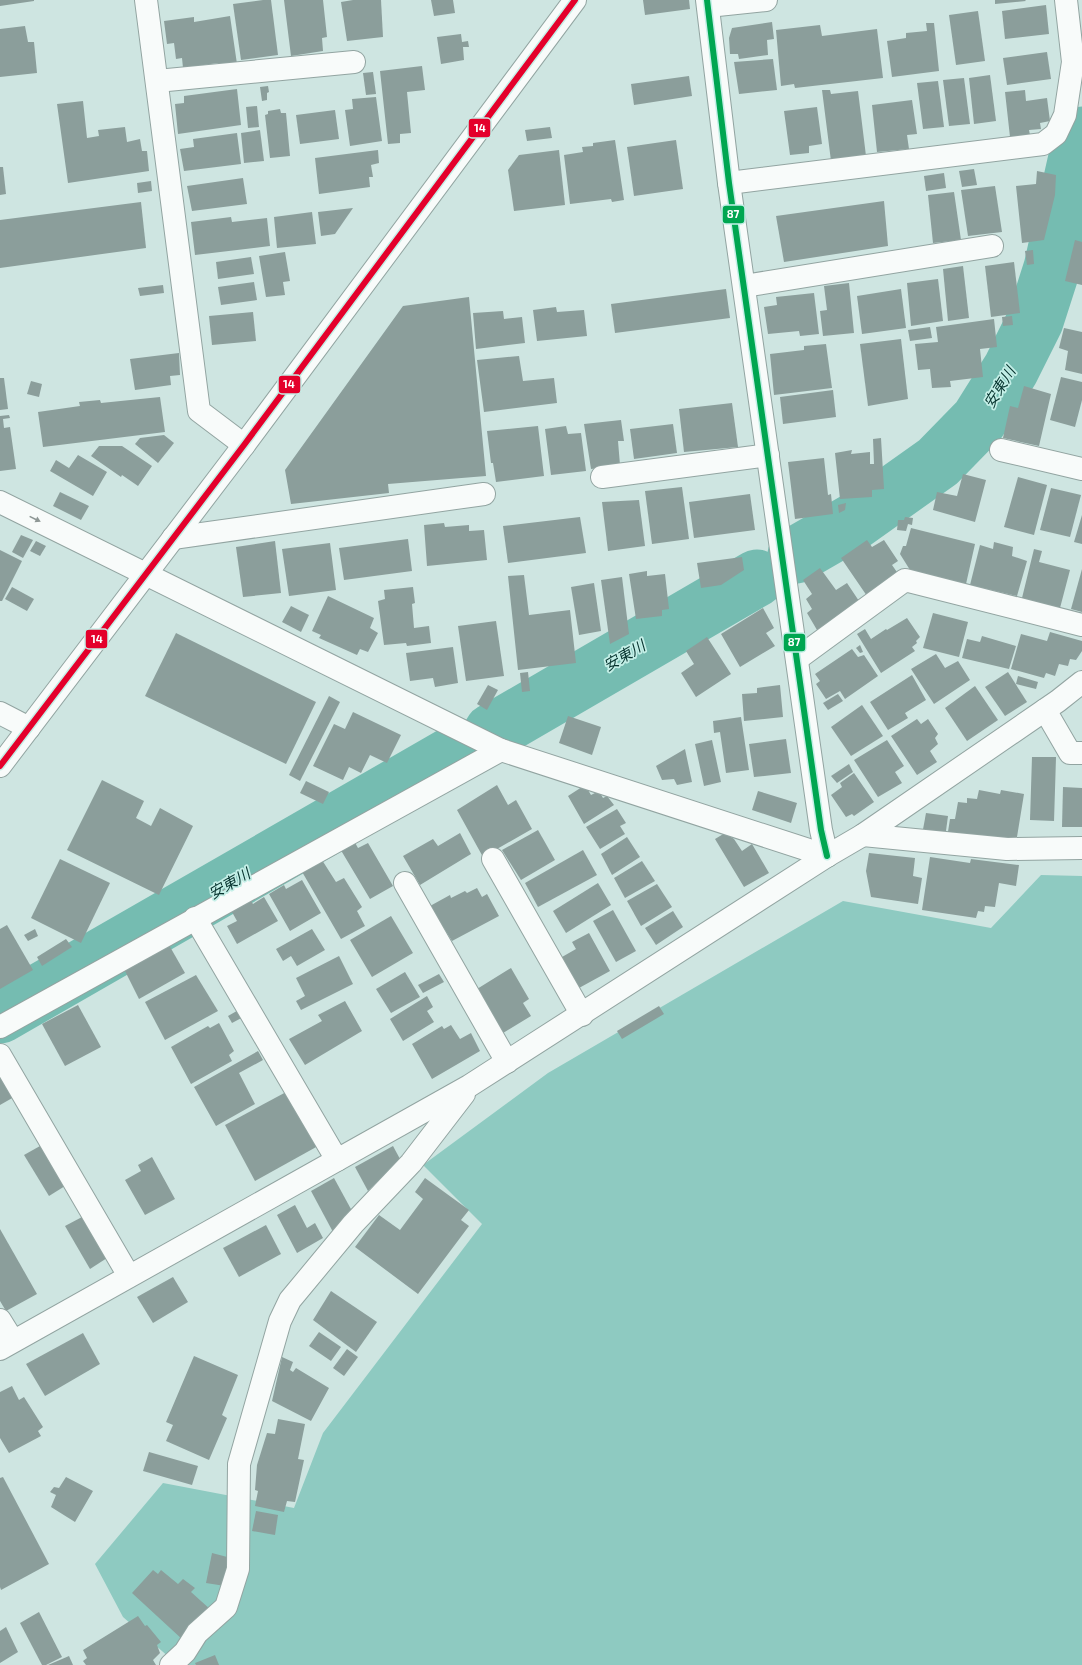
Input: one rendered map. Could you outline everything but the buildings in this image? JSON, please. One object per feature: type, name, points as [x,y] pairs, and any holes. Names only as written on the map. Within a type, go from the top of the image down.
[{"type":"street","points":[[146,0],[200,411],[244,445]]},
{"type":"street","points":[[0,766],[244,445],[575,0]]},
{"type":"street","points":[[766,0],[708,3],[729,183],[820,830],[827,856]]},
{"type":"street","points":[[729,183],[1043,144],[1056,134],[1065,115],[1073,62],[1066,0]]},
{"type":"street","points":[[157,81],[354,62]]},
{"type":"street","points":[[744,286],[992,246]]},
{"type":"street","points":[[1001,450],[1082,469]]},
{"type":"street","points":[[602,477],[768,456]]},
{"type":"street","points":[[173,538],[484,494]]},
{"type":"street","points":[[0,502],[501,750],[827,856]]},
{"type":"street","points":[[797,659],[905,580],[1082,625]]},
{"type":"street","points":[[0,1320],[6,1345],[469,1086],[582,1015],[827,856],[863,835],[1046,710],[1082,682]]},
{"type":"street","points":[[1046,710],[1070,752],[1082,753]]},
{"type":"street","points":[[0,713],[29,728]]},
{"type":"street","points":[[0,1027],[501,750]]},
{"type":"street","points":[[863,835],[1007,849],[1082,848]]},
{"type":"street","points":[[493,859],[582,1015]]},
{"type":"street","points":[[405,883],[507,1062]]},
{"type":"street","points":[[195,918],[337,1160]]},
{"type":"street","points":[[0,1055],[129,1276]]},
{"type":"street","points":[[178,1662],[197,1633],[226,1607],[238,1569],[239,1464],[280,1321],[290,1300],[353,1224],[411,1163],[469,1086]]},
{"type":"green space","points":[[1041,875],[1082,876],[1082,1665],[178,1665],[123,1617],[95,1564],[163,1483],[294,1508],[323,1433],[482,1224],[423,1165],[548,1073],[843,901],[991,928]]},
{"type":"waterway","name":"安東川","points":[[796,555],[855,521],[938,462],[979,420],[1011,369],[1035,321],[1052,268],[1082,135]]},
{"type":"waterway","name":"安東川","points":[[492,732],[757,578]]},
{"type":"waterway","name":"安東川","points":[[0,1015],[459,751]]},
{"type":"transit line","name":"14","points":[[0,766],[244,445],[575,0]]},
{"type":"transit line","name":"87","points":[[707,0],[729,183],[821,830],[827,856]]}]
